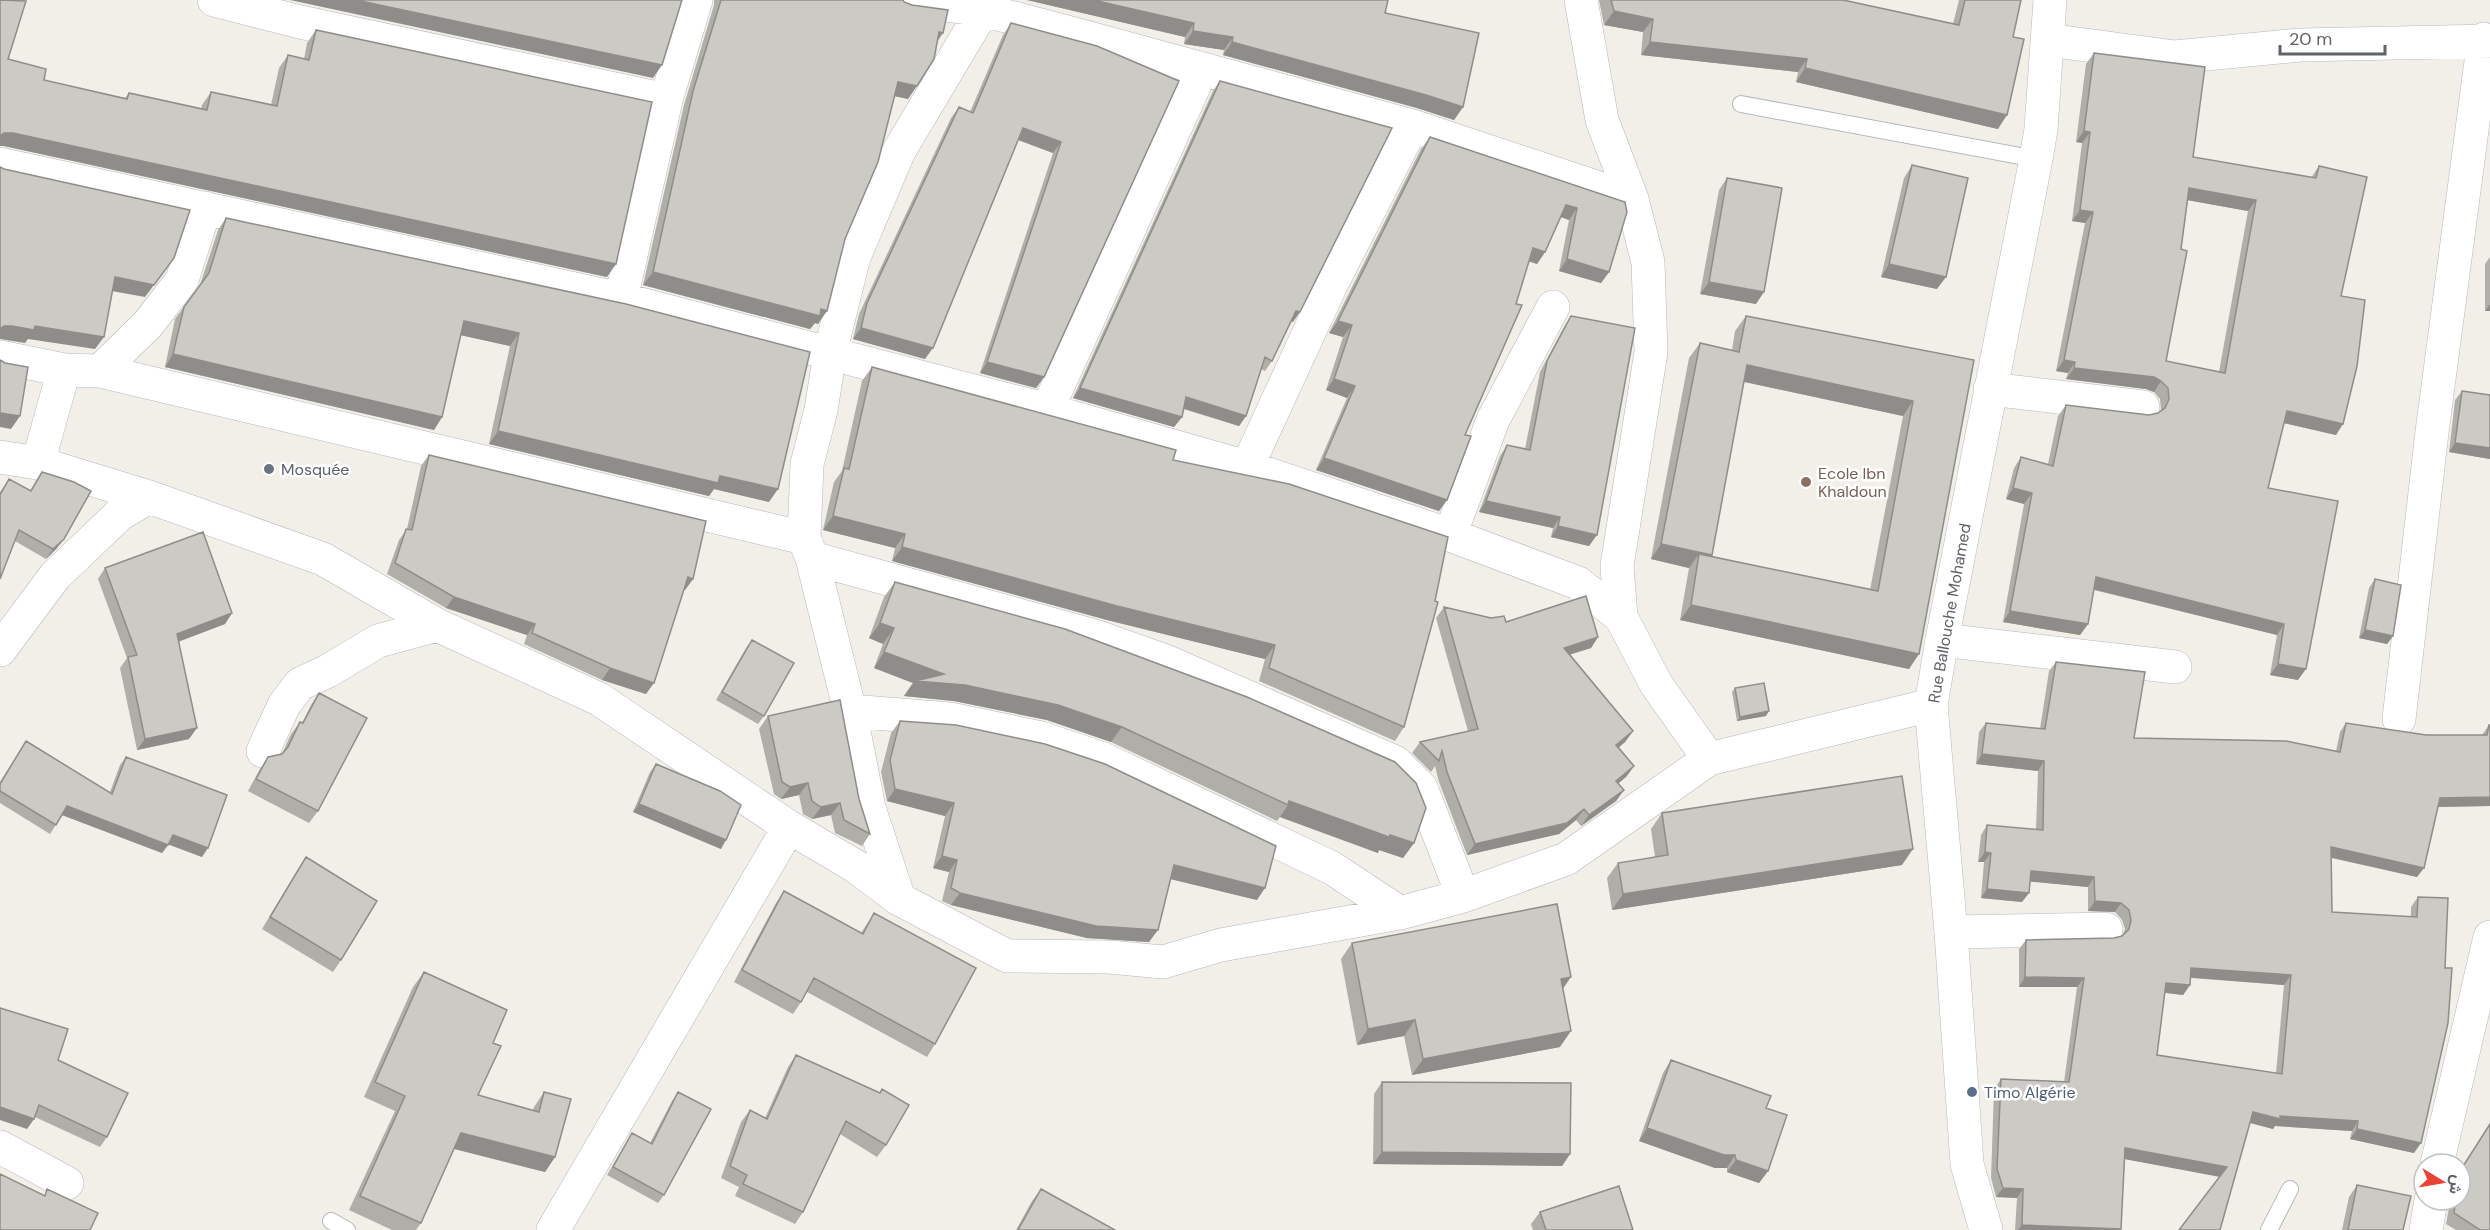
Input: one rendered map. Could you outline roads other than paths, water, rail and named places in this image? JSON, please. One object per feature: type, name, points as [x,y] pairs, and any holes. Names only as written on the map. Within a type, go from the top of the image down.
[{"type":"street","points":[[214,0],[300,22],[666,100]]},
{"type":"street","points":[[621,299],[666,100],[696,0]]},
{"type":"street","points":[[906,0],[983,10],[1412,126],[1632,199]]},
{"type":"street","points":[[1581,0],[1602,120],[1632,199],[1648,262],[1651,352],[1617,566],[1622,617],[1656,684],[1709,759]]},
{"type":"street","name":"Rue Ballouche Mohamed","points":[[1986,1230],[1966,1164],[1951,932],[1931,705],[2036,159],[2050,0]]},
{"type":"street","points":[[899,899],[869,808],[850,711],[808,548],[807,464],[821,410],[830,353],[854,257],[899,151],[983,10]]},
{"type":"street","points":[[2048,40],[2175,57],[2300,45],[2487,40],[2432,432],[2399,719]]},
{"type":"street","points":[[1047,410],[1202,69]]},
{"type":"street","points":[[1247,467],[1330,287],[1412,126]]},
{"type":"street","points":[[0,164],[621,299],[1047,410],[1247,467],[1450,535],[1578,583],[1622,617]]},
{"type":"street","points":[[100,371],[148,324],[182,280],[205,208]]},
{"type":"street","points":[[1450,535],[1493,420],[1553,307]]},
{"type":"street","points":[[0,357],[64,369],[100,371],[808,548],[1098,637],[1168,662],[1395,762],[1421,788],[1463,896]]},
{"type":"street","points":[[38,463],[64,369]]},
{"type":"street","points":[[1990,390],[2143,407]]},
{"type":"street","points":[[0,458],[38,463],[149,496],[323,558],[436,625],[598,699],[789,826],[855,866],[899,899],[1007,956],[1109,957],[1163,962],[1221,945],[1401,913],[1463,896],[1566,859],[1709,759],[1931,705]]},
{"type":"street","points":[[0,650],[55,576],[120,514],[149,496]]},
{"type":"street","points":[[263,751],[284,705],[300,684],[328,671],[378,641],[436,625]]},
{"type":"street","points":[[1942,640],[2175,667]]},
{"type":"street","points":[[850,711],[950,719],[1041,738],[1103,759],[1332,868],[1401,913]]},
{"type":"street","points":[[553,1230],[789,826]]},
{"type":"street","points":[[1951,932],[2106,928]]},
{"type":"street","points":[[2440,1152],[2490,937]]},
{"type":"street","points":[[0,1147],[67,1183]]},
{"type":"street","points":[[2426,1230],[2429,1212]]},
{"type":"lane","points":[[1742,104],[2036,159]]},
{"type":"lane","points":[[2269,1230],[2290,1189]]},
{"type":"lane","points":[[331,1221],[347,1230]]},
{"type":"place","name":"Mosquée","points":[[269,469]]},
{"type":"place","name":"Ecole Ibn Khaldoun","points":[[1806,482]]},
{"type":"place","name":"Timo Algérie","points":[[1972,1092]]}]
